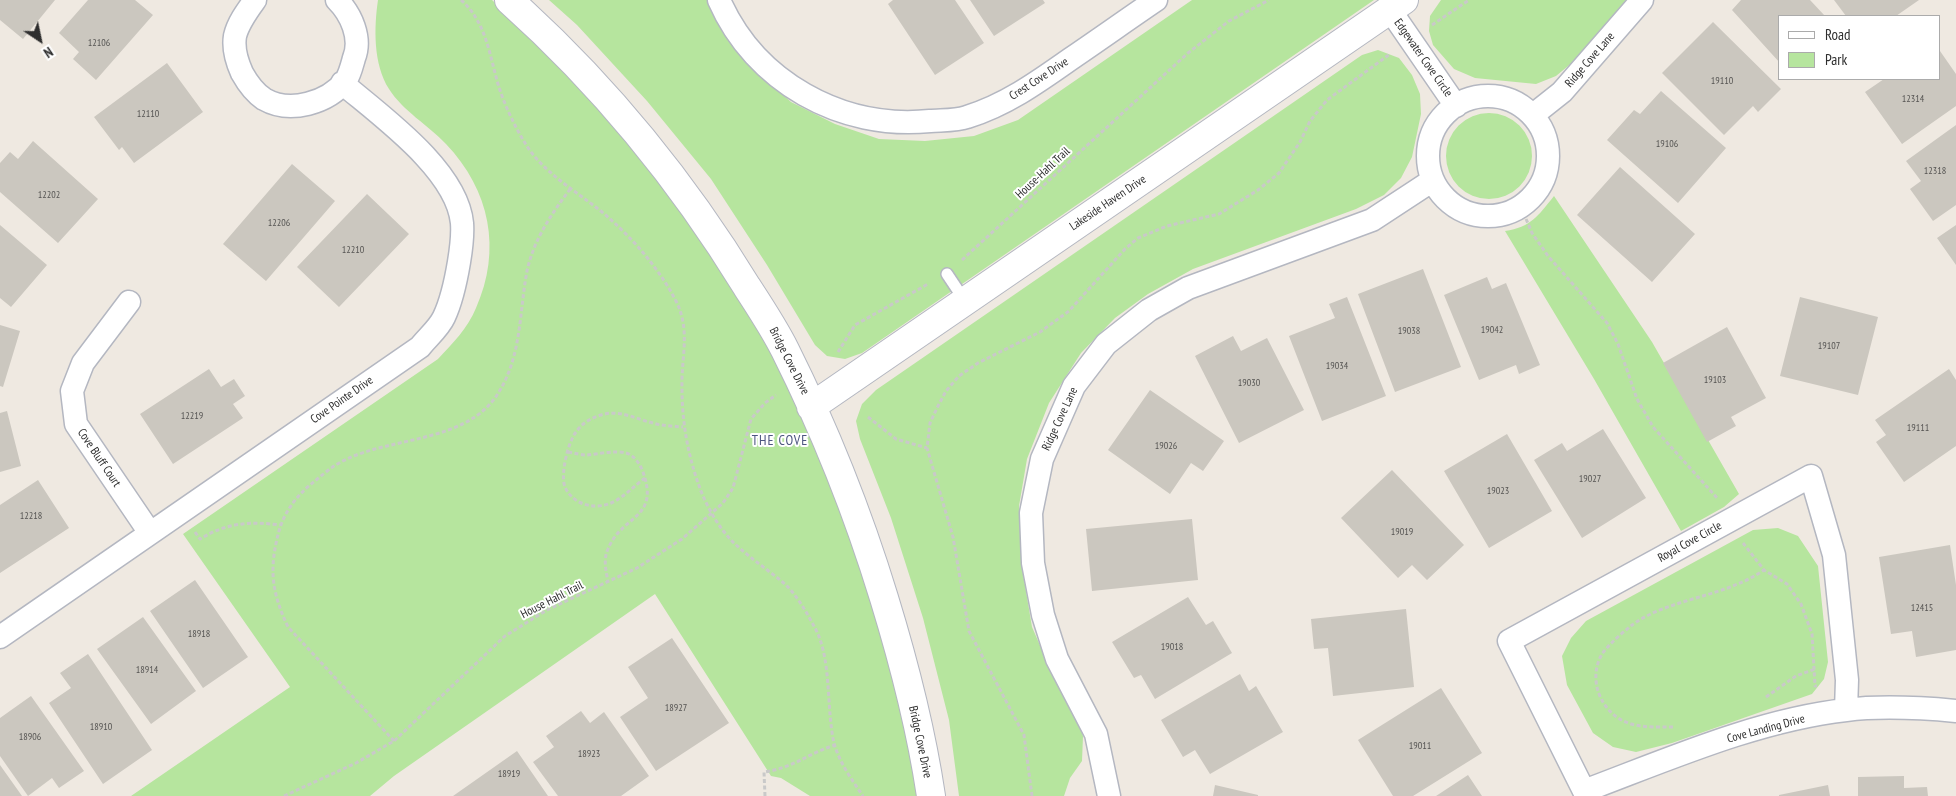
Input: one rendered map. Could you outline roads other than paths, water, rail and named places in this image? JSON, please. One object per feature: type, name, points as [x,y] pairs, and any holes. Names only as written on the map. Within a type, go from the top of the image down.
[{"type":"street","points":[[250,2],[235,37],[236,62],[247,82],[264,99],[288,105],[312,103],[333,93],[347,78],[357,52],[355,28],[344,8],[336,0]]},
{"type":"street","name":"Bridge Cove Drive","points":[[509,0],[545,32],[606,96],[675,178],[731,261],[784,348],[834,455],[872,558],[902,656],[926,761],[931,796]]},
{"type":"street","name":"Crest Cove Drive","points":[[719,0],[730,25],[758,60],[798,92],[845,114],[904,124],[966,118],[1017,97],[1156,0]]},
{"type":"street","name":"Ridge Cove Lane","points":[[1533,115],[1562,92],[1642,0]]},
{"type":"street","name":"Lakeside Haven Drive","points":[[811,407],[1397,5]]},
{"type":"street","name":"Edgewater Cove Circle","points":[[1397,5],[1456,106]]},
{"type":"street","name":"Cove Pointe Drive","points":[[0,637],[420,347],[444,318],[456,283],[461,251],[462,222],[452,193],[433,165],[409,140],[342,83]]},
{"type":"street","points":[[1478,96],[1498,96],[1517,103],[1533,115],[1544,132],[1549,154],[1544,179],[1532,197],[1521,207],[1512,211],[1483,216],[1455,206],[1447,200],[1433,180],[1429,164],[1431,138],[1442,118],[1456,106],[1478,96]]},
{"type":"street","name":"Ridge Cove Lane","points":[[1109,796],[1096,734],[1057,659],[1043,615],[1033,563],[1031,513],[1042,459],[1074,386],[1106,344],[1149,310],[1188,288],[1372,220],[1433,180]]},
{"type":"street","name":"Cove Bluff Court","points":[[129,302],[83,363],[72,391],[76,424],[150,533]]},
{"type":"street","name":"Royal Cove Circle","points":[[1584,791],[1509,641],[1811,476],[1834,555],[1847,680],[1846,710]]},
{"type":"street","name":"Cove Landing Drive","points":[[1584,791],[1701,748],[1780,723],[1846,710],[1934,709],[1956,711]]},
{"type":"lane","points":[[947,274],[965,301]]},
{"type":"district","name":"THE COVE","points":[[780,441]]}]
